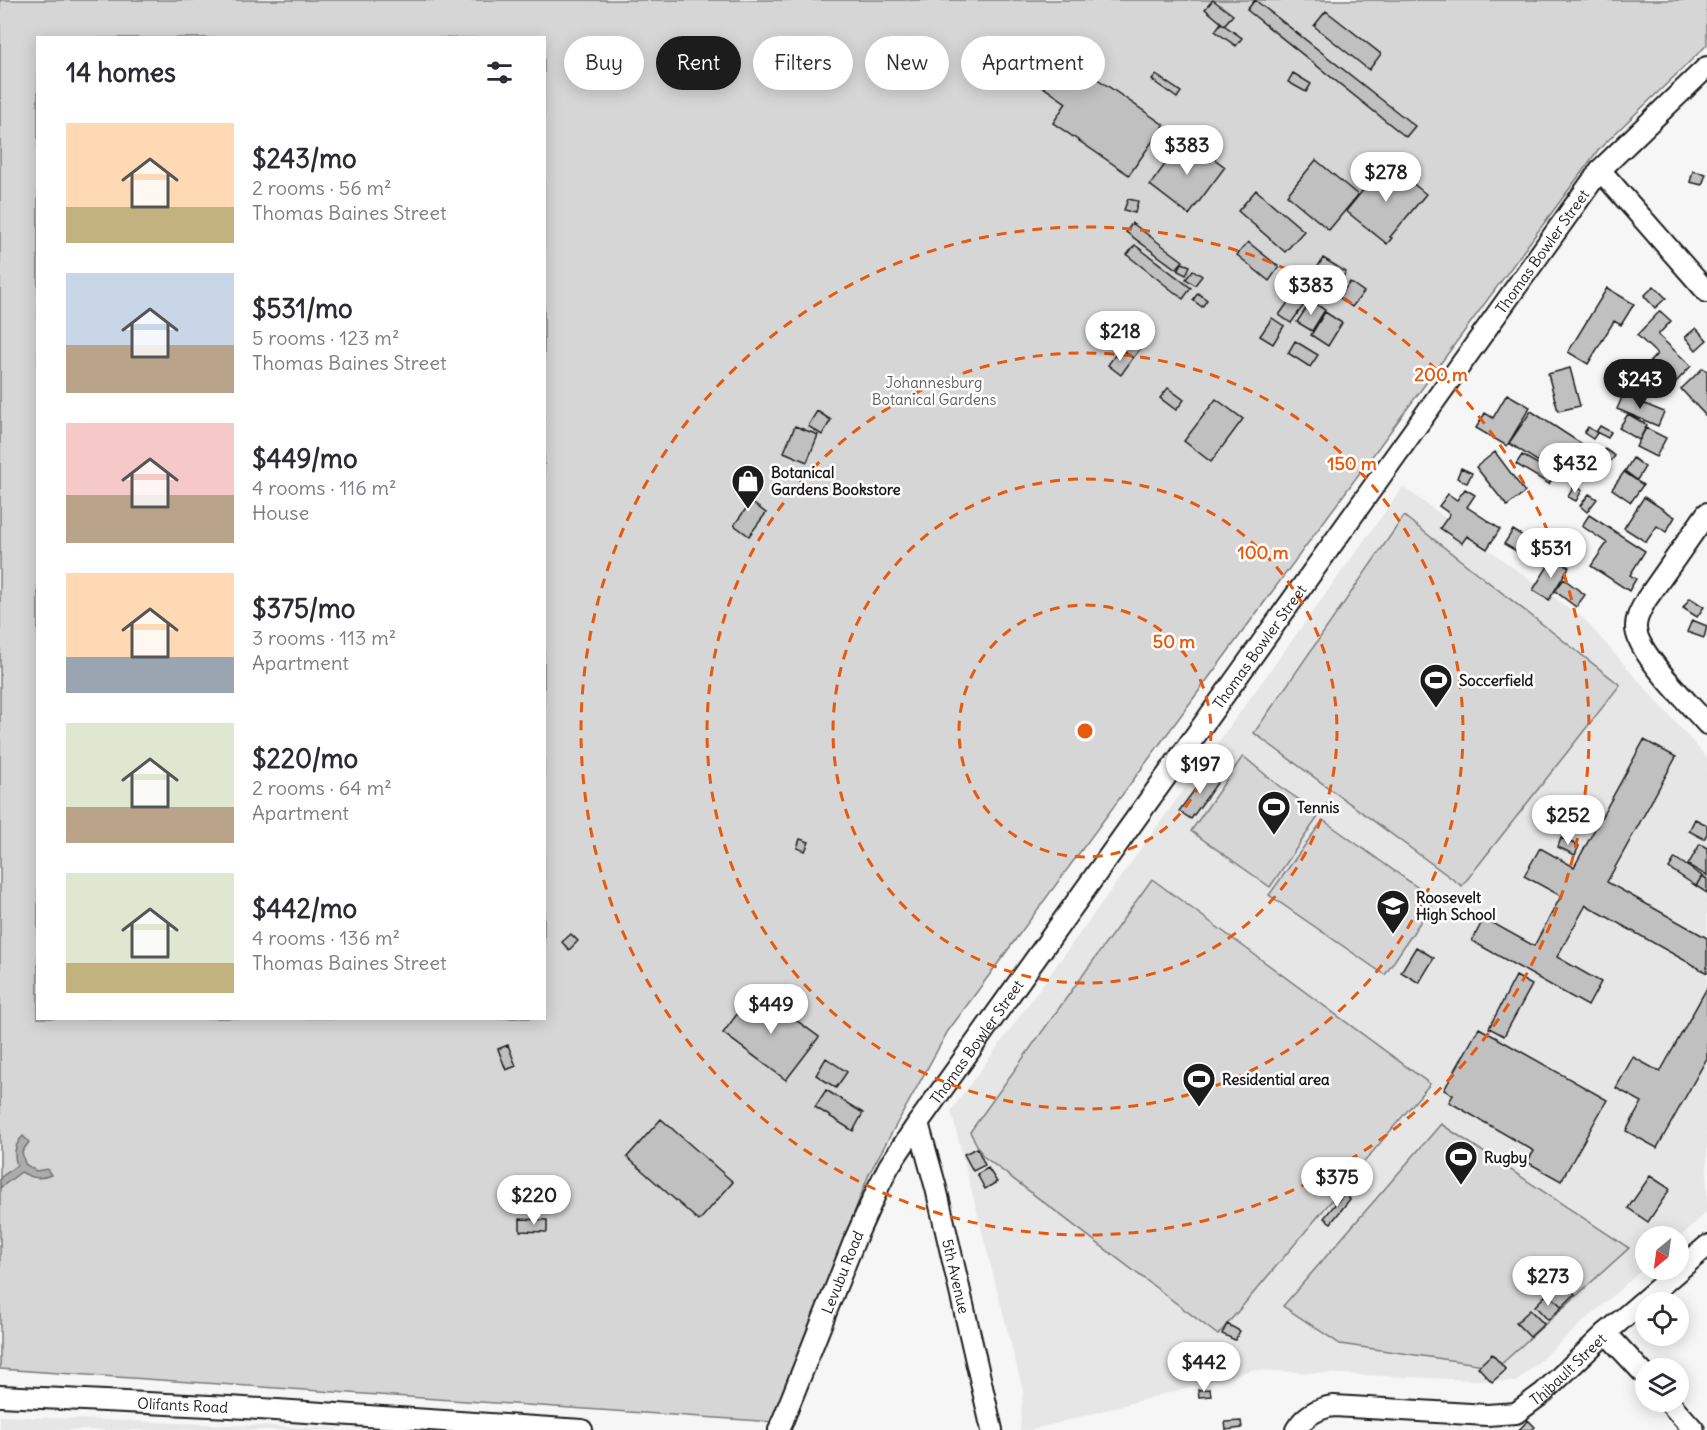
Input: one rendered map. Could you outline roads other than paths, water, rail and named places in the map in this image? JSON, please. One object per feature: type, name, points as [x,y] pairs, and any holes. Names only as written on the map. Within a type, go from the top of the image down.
[{"type":"street","name":"Thomas Bowler Street","points":[[918,1123],[1592,169],[1707,67]]},
{"type":"street","points":[[1592,169],[1707,292]]},
{"type":"street","points":[[1707,513],[1646,600],[1635,627],[1642,647],[1658,669],[1707,724]]},
{"type":"street","name":"Levubu Road","points":[[779,1430],[873,1197],[889,1167],[918,1123]]},
{"type":"street","name":"5th Avenue","points":[[918,1123],[936,1188],[992,1430]]},
{"type":"street","name":"Thibault Street","points":[[1297,1428],[1314,1412],[1324,1407],[1334,1406],[1487,1415],[1516,1413],[1543,1393],[1606,1333],[1707,1246]]},
{"type":"street","points":[[1606,1333],[1635,1364]]},
{"type":"street","name":"Olifants Road","points":[[0,1396],[230,1407],[582,1430]]},
{"type":"street","points":[[1678,1412],[1694,1430]]},
{"type":"place","name":"Botanical Gardens Bookstore","points":[[748,510]]},
{"type":"place","name":"Soccerfield","points":[[1436,709]]},
{"type":"place","name":"Tennis","points":[[1274,836]]},
{"type":"place","name":"Roosevelt High School","points":[[1393,935]]},
{"type":"place","name":"Residential area","points":[[1199,1108]]},
{"type":"place","name":"Rugby","points":[[1461,1186]]},
{"type":"park label","name":"Johannesburg Botanical Gardens","points":[[934,390]]}]
